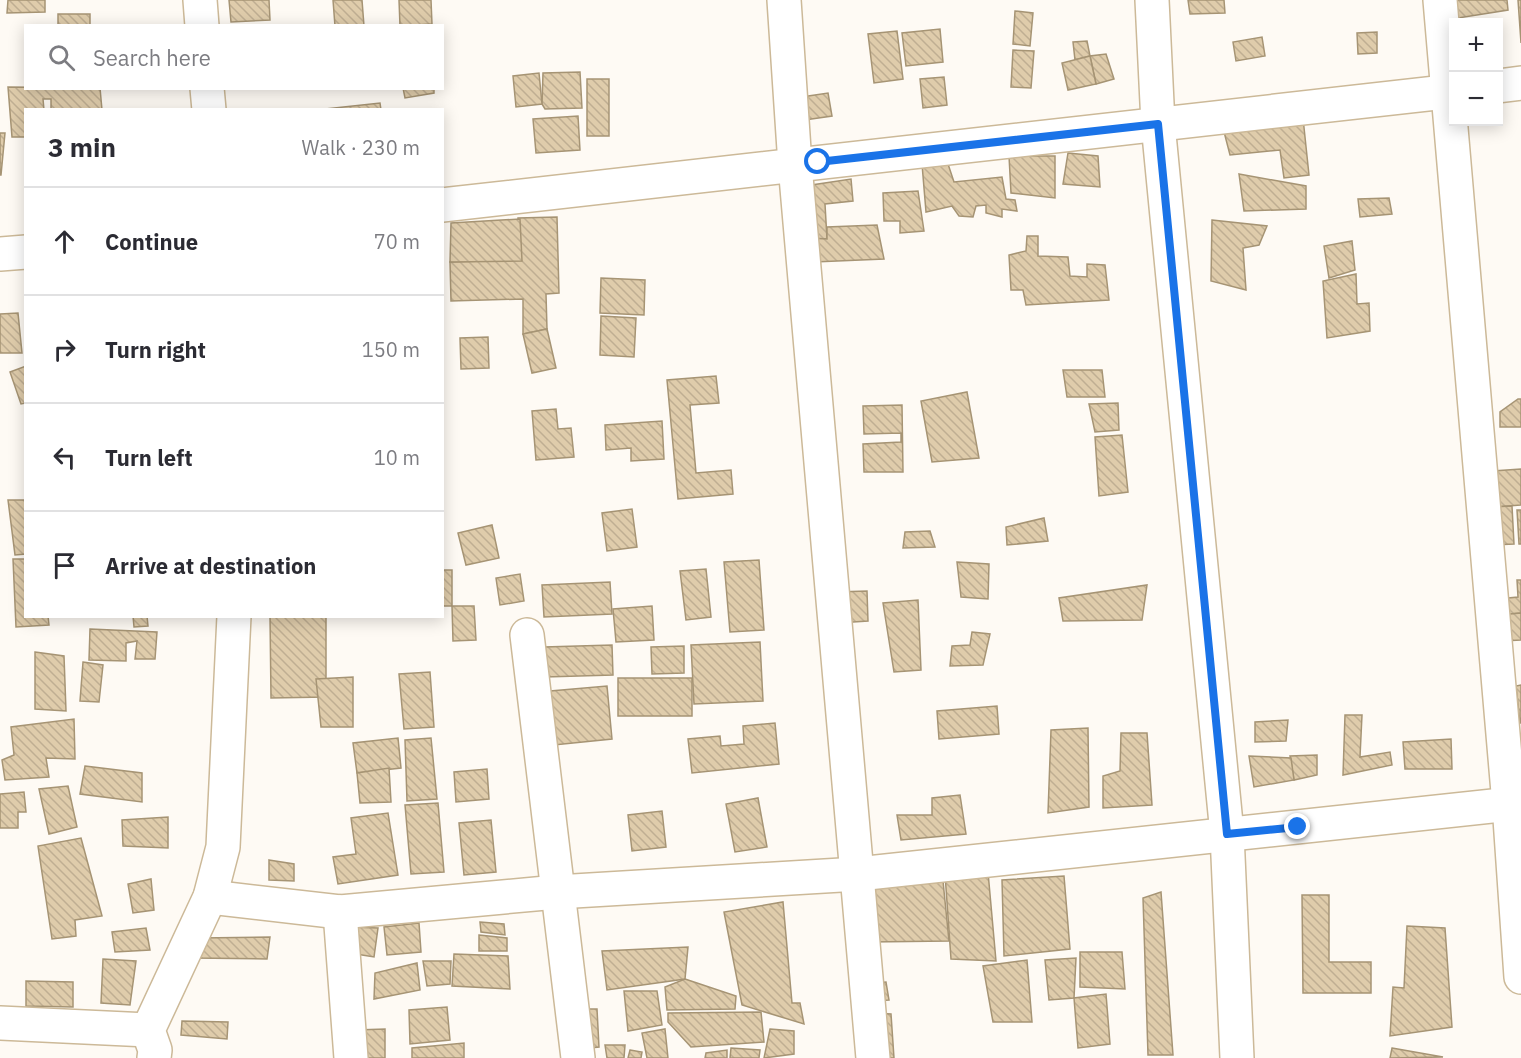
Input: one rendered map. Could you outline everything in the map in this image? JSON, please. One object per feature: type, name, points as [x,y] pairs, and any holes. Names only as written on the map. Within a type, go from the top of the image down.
[{"type":"street","points":[[200,0],[202,24]]},
{"type":"street","points":[[784,0],[795,165],[873,1058]]},
{"type":"street","points":[[1152,0],[1158,124],[1227,834],[1237,1058]]},
{"type":"street","points":[[1440,0],[1449,74]]},
{"type":"street","points":[[1503,85],[1521,83]]},
{"type":"street","points":[[207,90],[209,108]]},
{"type":"street","points":[[444,205],[1449,91]]},
{"type":"street","points":[[1454,126],[1515,803],[1521,977]]},
{"type":"street","points":[[0,254],[24,252]]},
{"type":"street","points":[[0,1023],[151,1044],[210,897],[223,847],[234,618]]},
{"type":"street","points":[[527,635],[578,1058]]},
{"type":"street","points":[[210,897],[340,912],[557,892],[858,874],[1515,803]]},
{"type":"street","points":[[340,912],[351,1058]]},
{"type":"building","points":[[8,0],[45,0],[45,12],[7,13]]},
{"type":"building","points":[[229,0],[269,0],[270,20],[231,22]]},
{"type":"building","points":[[333,0],[362,0],[364,24],[335,24]]},
{"type":"building","points":[[399,0],[431,0],[432,24],[400,24]]},
{"type":"building","points":[[1188,0],[1224,0],[1225,13],[1190,14]]},
{"type":"building","points":[[1450,0],[1507,0],[1508,10],[1452,18]]},
{"type":"building","points":[[1518,0],[1521,0],[1521,43]]},
{"type":"building","points":[[1015,11],[1033,13],[1030,46],[1013,44]]},
{"type":"building","points":[[58,14],[90,14],[90,24],[58,24]]},
{"type":"building","points":[[940,29],[943,62],[906,66],[902,33]]},
{"type":"building","points":[[897,31],[903,79],[874,83],[868,34]]},
{"type":"building","points":[[1377,32],[1377,53],[1358,54],[1357,33]]},
{"type":"building","points":[[1262,37],[1265,56],[1236,61],[1233,42]]},
{"type":"building","points":[[1087,41],[1090,56],[1075,60],[1073,42]]},
{"type":"building","points":[[1013,50],[1034,51],[1031,88],[1011,87]]},
{"type":"building","points":[[1106,54],[1114,79],[1096,84],[1090,56]]},
{"type":"building","points":[[1090,56],[1096,84],[1068,90],[1062,63]]},
{"type":"building","points":[[580,72],[582,108],[545,109],[542,104],[543,73]]},
{"type":"building","points":[[539,73],[542,104],[516,107],[513,76]]},
{"type":"building","points":[[944,77],[947,105],[923,108],[920,79]]},
{"type":"building","points":[[587,79],[609,79],[609,136],[587,136]]},
{"type":"building","points":[[8,87],[24,87],[24,90],[100,90],[102,108],[51,108],[51,99],[43,99],[44,108],[24,108],[24,137],[12,137]]},
{"type":"building","points":[[403,90],[434,90],[434,93],[405,98]]},
{"type":"building","points":[[828,93],[832,116],[798,121],[795,98]]},
{"type":"building","points":[[380,103],[381,108],[334,108]]},
{"type":"building","points":[[578,116],[580,150],[536,153],[533,119]]},
{"type":"building","points":[[1303,118],[1309,175],[1284,178],[1280,150],[1230,155],[1223,128]]},
{"type":"building","points":[[0,133],[5,133],[1,175],[0,175]]},
{"type":"building","points":[[1068,153],[1098,156],[1100,187],[1063,184]]},
{"type":"building","points":[[1009,156],[1055,156],[1055,198],[1011,193]]},
{"type":"building","points":[[922,164],[948,164],[954,182],[1002,177],[1006,199],[1015,200],[1017,211],[1002,209],[1002,217],[986,213],[986,205],[976,206],[973,217],[959,216],[952,206],[926,212]]},
{"type":"building","points":[[1239,174],[1306,186],[1306,209],[1244,211]]},
{"type":"building","points":[[851,179],[853,201],[825,204],[827,239],[809,238],[805,186]]},
{"type":"building","points":[[918,191],[924,231],[900,233],[900,221],[884,221],[883,193]]},
{"type":"building","points":[[1389,198],[1392,214],[1360,217],[1358,199]]},
{"type":"building","points":[[557,217],[559,293],[546,294],[547,329],[523,334],[523,299],[451,301],[450,262],[519,260],[518,218]]},
{"type":"building","points":[[520,219],[522,261],[450,262],[451,223]]},
{"type":"building","points":[[1212,220],[1267,226],[1259,245],[1243,248],[1246,290],[1211,281]]},
{"type":"building","points":[[877,225],[884,259],[814,262],[809,238],[827,239],[827,227]]},
{"type":"building","points":[[1027,236],[1038,236],[1038,256],[1068,257],[1070,276],[1087,277],[1087,264],[1105,265],[1109,300],[1026,305],[1023,290],[1011,290],[1009,255],[1026,251]]},
{"type":"building","points":[[1352,241],[1355,270],[1329,278],[1324,246]]},
{"type":"building","points":[[1356,274],[1357,304],[1369,303],[1370,331],[1327,338],[1323,281]]},
{"type":"building","points":[[601,278],[645,280],[644,315],[600,313]]},
{"type":"building","points":[[18,313],[22,353],[0,353],[0,314]]},
{"type":"building","points":[[601,316],[636,318],[634,357],[600,355]]},
{"type":"building","points":[[547,329],[556,368],[532,373],[523,334]]},
{"type":"building","points":[[488,337],[489,368],[461,369],[460,338]]},
{"type":"building","points":[[24,367],[24,403],[21,404],[10,372]]},
{"type":"building","points":[[1063,370],[1102,370],[1105,397],[1067,397]]},
{"type":"building","points":[[716,376],[719,403],[690,405],[696,473],[731,470],[733,494],[678,499],[667,380]]},
{"type":"building","points":[[967,392],[979,458],[932,462],[921,401]]},
{"type":"building","points":[[1521,399],[1521,427],[1500,427],[1500,412]]},
{"type":"building","points":[[1118,403],[1119,430],[1095,432],[1089,404]]},
{"type":"building","points":[[902,405],[903,472],[864,472],[863,444],[901,442],[901,433],[864,434],[863,406]]},
{"type":"building","points":[[556,409],[558,429],[571,428],[574,457],[536,460],[532,411]]},
{"type":"building","points":[[662,421],[664,459],[631,461],[631,448],[606,450],[605,425]]},
{"type":"building","points":[[1122,435],[1128,492],[1099,496],[1095,437]]},
{"type":"building","points":[[1521,469],[1521,505],[1495,507],[1493,471]]},
{"type":"building","points":[[8,500],[24,500],[24,554],[15,555]]},
{"type":"building","points":[[1512,506],[1514,544],[1492,545],[1490,507]]},
{"type":"building","points":[[632,509],[637,547],[607,551],[602,513]]},
{"type":"building","points":[[1517,510],[1521,510],[1521,544],[1519,544]]},
{"type":"building","points":[[1044,518],[1048,541],[1007,545],[1006,527]]},
{"type":"building","points":[[492,525],[499,558],[466,565],[458,533]]},
{"type":"building","points":[[930,531],[935,547],[903,548],[905,532]]},
{"type":"building","points":[[13,559],[24,559],[24,618],[48,618],[49,625],[16,627]]},
{"type":"building","points":[[759,560],[764,630],[730,632],[724,562]]},
{"type":"building","points":[[957,562],[989,564],[988,599],[961,597]]},
{"type":"building","points":[[706,569],[711,617],[686,620],[680,571]]},
{"type":"building","points":[[444,570],[452,570],[452,606],[444,606]]},
{"type":"building","points":[[520,574],[524,601],[500,605],[496,578]]},
{"type":"building","points":[[1517,580],[1521,580],[1521,613],[1499,615],[1498,599],[1518,597]]},
{"type":"building","points":[[610,582],[612,614],[544,617],[542,585]]},
{"type":"building","points":[[1147,585],[1142,620],[1063,621],[1059,598]]},
{"type":"building","points":[[867,591],[868,621],[838,623],[836,592]]},
{"type":"building","points":[[918,600],[921,670],[894,672],[883,603]]},
{"type":"building","points":[[452,606],[474,606],[476,640],[453,641]]},
{"type":"building","points":[[652,606],[654,640],[616,642],[613,609]]},
{"type":"building","points":[[1521,613],[1521,640],[1503,641],[1499,615]]},
{"type":"building","points":[[133,618],[147,618],[148,626],[134,627]]},
{"type":"building","points":[[270,618],[326,618],[326,697],[271,698]]},
{"type":"building","points":[[90,629],[157,632],[155,659],[135,659],[137,641],[126,643],[126,661],[89,660]]},
{"type":"building","points":[[972,632],[990,634],[983,665],[950,666],[952,646],[970,645]]},
{"type":"building","points":[[760,642],[763,701],[694,704],[691,645]]},
{"type":"building","points":[[612,645],[613,675],[545,677],[544,647]]},
{"type":"building","points":[[684,646],[684,673],[652,674],[651,647]]},
{"type":"building","points":[[35,652],[64,656],[66,711],[35,709]]},
{"type":"building","points":[[83,662],[103,665],[99,702],[80,701]]},
{"type":"building","points":[[430,672],[434,727],[404,729],[399,674]]},
{"type":"building","points":[[353,677],[353,727],[321,727],[316,679]]},
{"type":"building","points":[[618,678],[692,678],[692,716],[618,716]]},
{"type":"building","points":[[1521,685],[1521,723],[1520,723],[1516,686]]},
{"type":"building","points":[[607,686],[612,739],[544,746],[539,692]]},
{"type":"building","points":[[997,706],[999,734],[939,739],[937,711]]},
{"type":"building","points":[[1345,715],[1362,715],[1360,757],[1390,752],[1392,765],[1343,775]]},
{"type":"building","points":[[74,719],[75,759],[46,758],[49,777],[5,780],[2,760],[14,755],[11,727]]},
{"type":"building","points":[[1288,720],[1286,741],[1255,742],[1255,722]]},
{"type":"building","points":[[775,723],[779,764],[692,773],[688,739],[720,736],[721,746],[744,744],[743,726]]},
{"type":"building","points":[[1088,728],[1089,807],[1048,813],[1051,730]]},
{"type":"building","points":[[1121,733],[1147,733],[1152,805],[1103,808],[1103,776],[1120,771]]},
{"type":"building","points":[[398,738],[401,768],[357,773],[353,743]]},
{"type":"building","points":[[431,738],[437,799],[407,801],[405,740]]},
{"type":"building","points":[[1451,739],[1452,769],[1405,769],[1403,742]]},
{"type":"building","points":[[1317,755],[1317,775],[1294,780],[1290,756]]},
{"type":"building","points":[[1249,756],[1291,758],[1294,780],[1254,787]]},
{"type":"building","points":[[85,766],[142,773],[142,802],[80,794]]},
{"type":"building","points":[[389,768],[391,802],[360,803],[357,773]]},
{"type":"building","points":[[487,769],[489,799],[456,802],[454,772]]},
{"type":"building","points":[[68,786],[77,827],[49,834],[39,789]]},
{"type":"building","points":[[24,792],[26,812],[18,812],[18,828],[0,828],[0,794]]},
{"type":"building","points":[[960,795],[966,834],[901,840],[897,815],[932,815],[932,798]]},
{"type":"building","points":[[758,798],[767,847],[735,852],[726,804]]},
{"type":"building","points":[[438,803],[444,872],[411,874],[405,805]]},
{"type":"building","points":[[662,811],[666,847],[632,851],[628,815]]},
{"type":"building","points":[[388,813],[398,875],[338,884],[333,857],[356,854],[351,818]]},
{"type":"building","points":[[168,817],[168,848],[123,846],[122,820]]},
{"type":"building","points":[[491,820],[496,872],[464,875],[459,823]]},
{"type":"building","points":[[81,838],[102,916],[75,920],[76,936],[52,939],[38,846]]},
{"type":"building","points":[[269,860],[294,864],[294,881],[269,880]]},
{"type":"building","points":[[988,872],[996,961],[951,959],[945,874]]},
{"type":"building","points":[[1064,876],[1070,949],[1004,956],[1002,880]]},
{"type":"building","points":[[151,879],[154,910],[133,913],[128,884]]},
{"type":"building","points":[[943,881],[949,941],[869,942],[867,884]]},
{"type":"building","points":[[1161,892],[1173,1055],[1148,1055],[1143,898]]},
{"type":"building","points":[[1302,895],[1329,895],[1329,962],[1371,962],[1371,993],[1303,993]]},
{"type":"building","points":[[783,902],[792,1003],[800,1003],[804,1024],[742,1005],[724,912]]},
{"type":"building","points":[[480,922],[504,924],[505,935],[481,932]]},
{"type":"building","points":[[419,923],[421,952],[387,955],[384,927]]},
{"type":"building","points":[[1407,926],[1445,928],[1452,1027],[1390,1036],[1393,987],[1404,988]]},
{"type":"building","points":[[351,927],[378,928],[374,957],[350,953]]},
{"type":"building","points":[[146,928],[150,950],[115,952],[112,932]]},
{"type":"building","points":[[479,935],[507,938],[507,951],[479,951]]},
{"type":"building","points":[[270,937],[267,959],[193,958],[199,938]]},
{"type":"building","points":[[688,947],[685,979],[607,990],[602,951]]},
{"type":"building","points":[[1080,952],[1122,952],[1125,989],[1080,987]]},
{"type":"building","points":[[454,954],[508,956],[510,989],[452,986]]},
{"type":"building","points":[[1076,958],[1074,998],[1049,1000],[1045,960]]},
{"type":"building","points":[[103,959],[136,961],[130,1005],[101,1003]]},
{"type":"building","points":[[1027,960],[1032,1022],[993,1022],[983,966]]},
{"type":"building","points":[[423,961],[451,961],[450,984],[427,986]]},
{"type":"building","points":[[417,963],[420,990],[374,999],[375,973]]},
{"type":"building","points":[[685,979],[736,996],[735,1009],[667,1010],[665,987]]},
{"type":"building","points":[[26,981],[73,982],[73,1007],[26,1006]]},
{"type":"building","points":[[886,982],[889,1000],[872,1001],[870,983]]},
{"type":"building","points":[[624,991],[657,991],[662,1025],[628,1031]]},
{"type":"building","points":[[1106,994],[1110,1044],[1078,1048],[1074,998]]},
{"type":"building","points":[[447,1007],[450,1040],[410,1044],[409,1010]]},
{"type":"building","points":[[576,1009],[597,1009],[599,1047],[580,1049]]},
{"type":"building","points":[[761,1012],[764,1042],[691,1047],[668,1022],[668,1013]]},
{"type":"building","points":[[873,1013],[891,1014],[894,1058],[877,1058]]},
{"type":"building","points":[[182,1021],[228,1022],[227,1039],[181,1035]]},
{"type":"building","points":[[385,1029],[385,1058],[358,1058],[356,1030]]},
{"type":"building","points":[[665,1029],[668,1058],[647,1058],[642,1033]]},
{"type":"building","points":[[770,1029],[794,1031],[794,1054],[764,1058]]},
{"type":"building","points":[[464,1043],[464,1058],[412,1058],[412,1048]]},
{"type":"building","points":[[605,1045],[625,1045],[624,1058],[607,1058]]},
{"type":"building","points":[[731,1048],[760,1050],[759,1058],[730,1058]]},
{"type":"building","points":[[1392,1048],[1443,1057],[1390,1058]]},
{"type":"building","points":[[630,1050],[642,1052],[641,1058],[628,1058]]},
{"type":"building","points":[[727,1050],[727,1058],[705,1058],[706,1053]]},
{"type":"route","points":[[818,162],[1158,124],[1227,834],[1298,827]]}]
